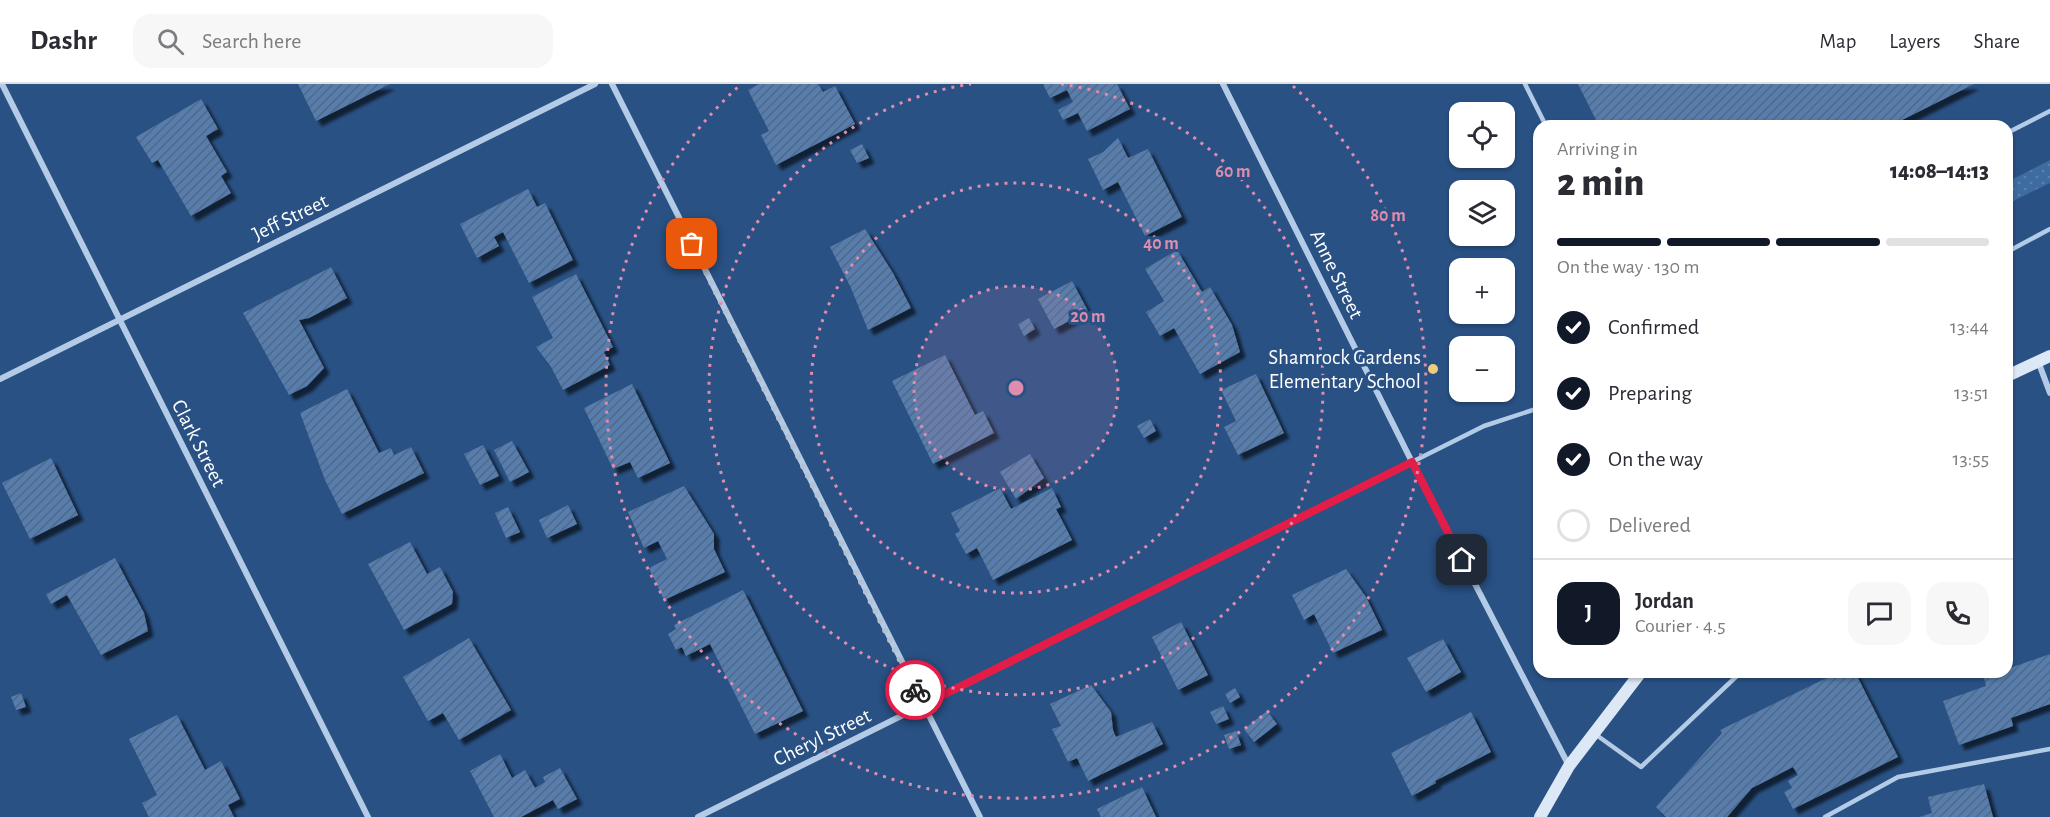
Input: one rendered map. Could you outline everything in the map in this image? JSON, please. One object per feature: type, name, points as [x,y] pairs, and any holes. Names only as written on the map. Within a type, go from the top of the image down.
[{"type":"street","name":"Clark Street","points":[[2,84],[368,817]]},
{"type":"street","name":"Jeff Street","points":[[0,379],[595,84]]},
{"type":"street","points":[[612,84],[980,817]]},
{"type":"street","name":"Anne Street","points":[[1223,84],[1412,462],[1569,766]]},
{"type":"street","points":[[2013,373],[2050,356]]},
{"type":"street","points":[[2038,360],[2050,393]]},
{"type":"street","name":"Cheryl Street","points":[[698,817],[1412,462]]},
{"type":"street","points":[[1540,817],[1569,766],[1636,678]]},
{"type":"lane","points":[[1525,84],[1543,120]]},
{"type":"lane","points":[[2013,130],[2050,111]]},
{"type":"lane","points":[[2013,249],[2050,229]]},
{"type":"lane","points":[[1412,462],[1484,426],[1533,410]]},
{"type":"lane","points":[[1594,733],[1641,767],[1735,678]]},
{"type":"lane","points":[[1825,817],[1898,777],[2050,749]]},
{"type":"shaded area","points":[[2050,160],[2050,183],[2013,201],[2013,179]]},
{"type":"building","points":[[298,84],[390,84],[316,121]]},
{"type":"building","points":[[759,84],[818,84],[823,92],[835,86],[855,124],[776,165],[761,135],[769,131],[748,90]]},
{"type":"building","points":[[1043,84],[1117,84],[1130,109],[1087,131],[1078,113],[1063,120],[1058,110],[1073,102],[1067,90],[1050,98]]},
{"type":"building","points":[[1578,84],[1974,84],[1902,120],[1596,120]]},
{"type":"building","points":[[201,99],[218,129],[206,136],[227,172],[221,176],[231,193],[191,216],[158,160],[152,163],[136,137]]},
{"type":"building","points":[[1118,138],[1128,158],[1148,149],[1182,217],[1145,236],[1118,182],[1103,190],[1088,159],[1103,152]]},
{"type":"building","points":[[862,144],[869,158],[857,163],[850,150]]},
{"type":"building","points":[[528,189],[537,207],[545,203],[573,260],[529,283],[503,232],[494,237],[499,246],[477,258],[460,224]]},
{"type":"building","points":[[865,229],[893,273],[911,308],[868,330],[851,288],[830,247]]},
{"type":"building","points":[[1177,250],[1202,292],[1210,287],[1232,325],[1240,352],[1200,374],[1174,328],[1160,336],[1146,312],[1164,301],[1145,269]]},
{"type":"building","points":[[331,267],[347,298],[309,318],[299,320],[324,368],[307,386],[289,395],[243,313]]},
{"type":"building","points":[[576,274],[613,347],[604,352],[610,365],[563,390],[551,367],[536,347],[553,338],[532,297]]},
{"type":"building","points":[[1072,281],[1088,311],[1054,329],[1038,299]]},
{"type":"building","points":[[1029,318],[1035,329],[1024,336],[1018,324]]},
{"type":"building","points":[[945,355],[975,415],[983,411],[994,433],[933,464],[892,381]]},
{"type":"building","points":[[1256,374],[1284,433],[1238,455],[1224,427],[1236,421],[1221,390]]},
{"type":"building","points":[[632,384],[670,463],[638,478],[630,462],[613,469],[584,408]]},
{"type":"building","points":[[347,389],[379,453],[391,448],[394,455],[411,447],[424,473],[342,514],[325,480],[300,413]]},
{"type":"building","points":[[1150,419],[1156,431],[1144,438],[1137,426]]},
{"type":"building","points":[[512,441],[529,472],[510,482],[494,450]]},
{"type":"building","points":[[483,445],[499,476],[480,485],[464,454]]},
{"type":"building","points":[[1030,454],[1044,478],[1016,499],[1000,472]]},
{"type":"building","points":[[51,458],[78,515],[30,539],[2,483]]},
{"type":"building","points":[[684,486],[714,534],[714,549],[725,572],[664,600],[649,568],[667,559],[658,541],[644,548],[628,512]]},
{"type":"building","points":[[1000,488],[1011,509],[1052,488],[1061,507],[1056,509],[1072,540],[993,580],[977,548],[966,554],[955,534],[960,531],[951,513]]},
{"type":"building","points":[[568,505],[577,524],[547,538],[539,520]]},
{"type":"building","points":[[508,507],[520,532],[506,538],[495,513]]},
{"type":"building","points":[[410,542],[427,574],[440,567],[453,592],[452,604],[404,630],[368,564]]},
{"type":"building","points":[[115,558],[144,613],[148,631],[101,655],[67,595],[51,604],[46,594]]},
{"type":"building","points":[[1346,569],[1366,597],[1382,630],[1333,653],[1314,614],[1304,620],[1292,595]]},
{"type":"building","points":[[743,590],[803,711],[755,734],[710,644],[686,656],[682,647],[676,650],[668,634],[676,629],[674,625]]},
{"type":"building","points":[[1181,622],[1208,675],[1178,690],[1152,637]]},
{"type":"building","points":[[469,638],[511,710],[459,740],[443,713],[428,721],[403,677]]},
{"type":"building","points":[[1443,639],[1461,672],[1426,692],[1407,658]]},
{"type":"building","points":[[2050,654],[2050,704],[2011,718],[2013,726],[1959,745],[1943,701],[1986,686],[1984,678],[2013,678],[2013,667]]},
{"type":"building","points":[[1827,678],[1858,678],[1898,757],[1793,809],[1784,792],[1792,788],[1788,781],[1798,775],[1793,767],[1752,788],[1727,817],[1666,817],[1656,807],[1722,733],[1720,730]]},
{"type":"building","points":[[1091,685],[1111,712],[1116,737],[1152,722],[1163,744],[1088,781],[1077,758],[1068,762],[1052,729],[1061,726],[1050,704]]},
{"type":"building","points":[[1235,688],[1240,697],[1230,703],[1225,694]]},
{"type":"building","points":[[21,693],[26,707],[16,710],[11,697]]},
{"type":"building","points":[[1223,706],[1229,719],[1216,724],[1210,712]]},
{"type":"building","points":[[1267,711],[1277,724],[1254,742],[1244,729]]},
{"type":"building","points":[[1471,712],[1491,752],[1435,781],[1436,783],[1412,796],[1391,753]]},
{"type":"building","points":[[177,715],[205,770],[221,761],[240,799],[228,805],[234,817],[149,817],[142,803],[157,795],[129,739]]},
{"type":"building","points":[[1236,731],[1241,745],[1229,749],[1224,735]]},
{"type":"building","points":[[500,754],[512,778],[525,770],[535,788],[545,782],[543,777],[560,768],[577,799],[558,809],[553,800],[521,817],[494,817],[470,771]]},
{"type":"building","points":[[1984,784],[1993,817],[1919,817],[1932,813],[1928,797]]},
{"type":"building","points":[[1142,787],[1156,817],[1101,817],[1097,809]]},
{"type":"way so far","points":[[692,244],[915,690]]},
{"type":"place","name":"Shamrock Gardens Elementary School","points":[[1433,369]]},
{"type":"route","points":[[915,690],[923,705],[1412,462],[1462,560]]}]
